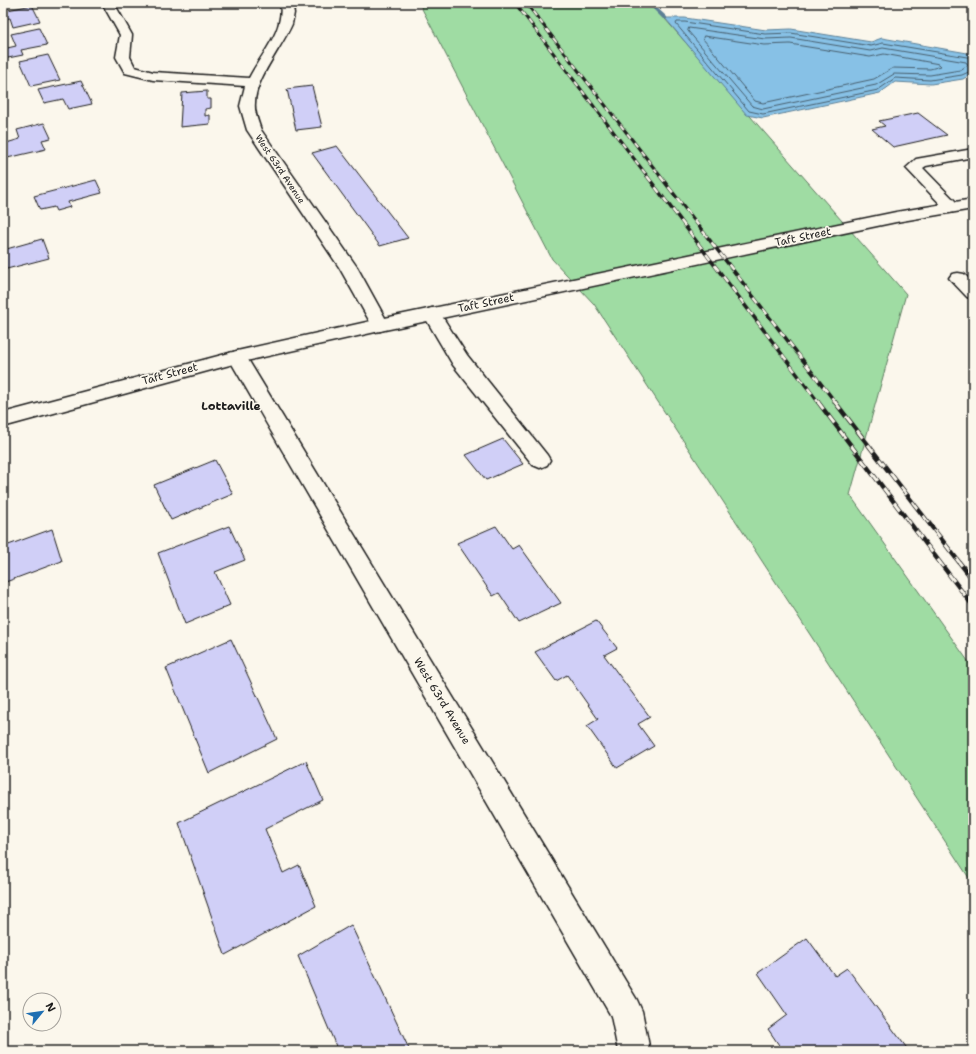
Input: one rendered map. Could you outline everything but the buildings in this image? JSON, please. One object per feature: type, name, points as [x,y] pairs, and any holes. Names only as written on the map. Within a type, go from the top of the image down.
[{"type":"street","points":[[108,3],[126,35],[123,58],[130,70],[153,76],[254,82]]},
{"type":"street","name":"West 63rd Avenue","points":[[286,3],[288,8],[285,27],[254,82],[248,96],[247,112],[254,130],[348,267],[380,325]]},
{"type":"street","points":[[952,207],[914,168],[921,162],[973,153]]},
{"type":"street","name":"Taft Street","points":[[3,420],[237,357],[380,325],[896,218],[973,204]]},
{"type":"street","points":[[958,278],[973,293]]},
{"type":"street","points":[[432,314],[460,360],[540,460]]},
{"type":"street","name":"West 63rd Avenue","points":[[237,357],[626,1011],[634,1051]]},
{"type":"green space","points":[[419,3],[651,3],[906,294],[850,495],[973,668],[973,884],[594,304],[552,259]]},
{"type":"water","points":[[665,18],[685,18],[766,30],[791,29],[871,42],[882,38],[973,54],[973,73],[963,79],[931,84],[895,82],[880,93],[763,118],[747,115]]},
{"type":"waterway","points":[[649,3],[665,18]]},
{"type":"railway","points":[[515,3],[648,177]]},
{"type":"railway","points":[[526,3],[661,177]]},
{"type":"railway","points":[[647,176],[819,403]]},
{"type":"railway","points":[[660,176],[836,403]]},
{"type":"railway","points":[[818,402],[973,606]]},
{"type":"railway","points":[[835,402],[973,580]]},
{"type":"district","name":"Lottaville","points":[[231,406]]}]
